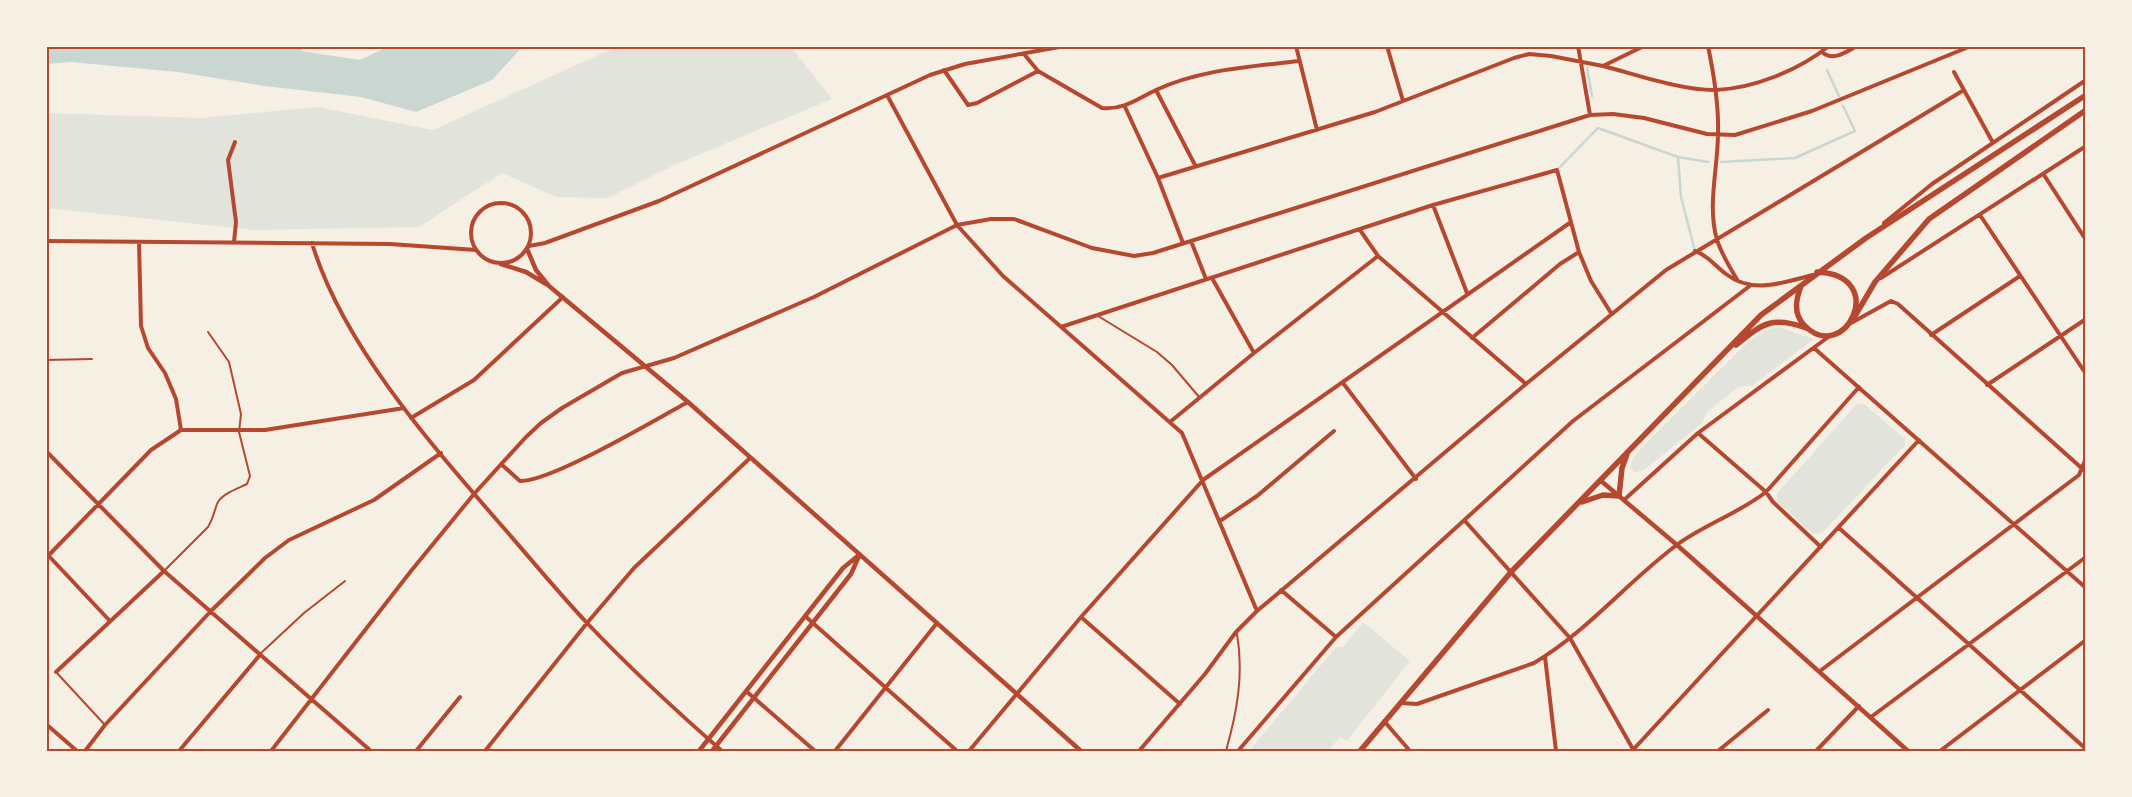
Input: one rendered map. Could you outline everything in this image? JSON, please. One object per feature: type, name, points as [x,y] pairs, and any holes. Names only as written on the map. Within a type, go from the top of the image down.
[{"type":"main road","points":[[1360,751],[1511,572],[1761,315],[1866,238],[2086,95]]},
{"type":"main road","points":[[1723,356],[1766,324],[1777,321],[1816,333],[1831,335],[1842,331],[1851,323],[1875,282],[1929,218],[2086,110]]},
{"type":"main road","points":[[1815,274],[1837,276],[1852,288],[1856,297],[1854,316]]},
{"type":"main road","points":[[1802,284],[1796,306],[1802,322],[1808,329]]},
{"type":"main road","points":[[1574,506],[1587,499],[1603,495],[1621,498],[1622,468],[1628,452]]},
{"type":"street","points":[[501,264],[518,259],[528,247],[544,243],[659,201],[944,70],[965,64],[1065,46]]},
{"type":"street","points":[[1296,46],[1317,130]]},
{"type":"street","points":[[1387,46],[1403,101]]},
{"type":"street","points":[[1578,46],[1590,115]]},
{"type":"street","points":[[1603,66],[1644,46]]},
{"type":"street","points":[[1708,46],[1716,90],[1718,136],[1713,190],[1717,239],[1738,281]]},
{"type":"street","points":[[1158,178],[1195,165],[1317,130],[1403,101],[1528,54],[1580,60],[1649,78],[1716,90],[1772,76],[1807,62],[1830,46]]},
{"type":"street","points":[[1822,52],[1827,57],[1836,57],[1858,46]]},
{"type":"street","points":[[271,751],[411,571],[474,494],[541,423],[622,373],[674,358],[814,296],[957,225],[991,219],[1014,219],[1092,248],[1134,256],[1152,253],[1590,115],[1613,114],[1644,118],[1718,136],[1748,132],[1812,112],[1971,46]]},
{"type":"street","points":[[1024,54],[1038,71],[1102,108],[1125,107],[1156,90],[1205,73],[1299,61]]},
{"type":"street","points":[[944,70],[968,105],[977,103],[1038,71]]},
{"type":"street","points":[[1954,72],[1992,141]]},
{"type":"street","points":[[1866,238],[1932,184],[1992,141],[2086,80]]},
{"type":"street","points":[[1156,90],[1195,165]]},
{"type":"street","points":[[1139,751],[1180,704],[1236,632],[1256,611],[1611,313],[1666,270],[1695,251],[1964,90]]},
{"type":"street","points":[[887,95],[957,225],[1004,276],[1182,433],[1256,611]]},
{"type":"street","points":[[1125,107],[1158,178],[1182,243]]},
{"type":"street","points":[[234,242],[236,222],[228,160],[235,142]]},
{"type":"street","points":[[1875,282],[2044,175],[2086,146]]},
{"type":"street","points":[[1061,327],[1433,205],[1557,170],[1579,252],[1590,281],[1611,313]]},
{"type":"street","points":[[2044,175],[2086,240]]},
{"type":"street","points":[[550,286],[536,270],[528,247],[531,227],[526,216],[511,205],[499,203],[482,210],[474,220],[472,238],[476,250],[487,260],[526,272],[564,297],[688,402],[1082,751]]},
{"type":"street","points":[[1433,205],[1467,293]]},
{"type":"street","points":[[1980,215],[2086,374]]},
{"type":"street","points":[[970,751],[1081,617],[1203,480],[1570,222]]},
{"type":"street","points":[[1360,230],[1378,256],[1441,313],[1526,384]]},
{"type":"street","points":[[46,241],[312,242],[399,244],[476,250]]},
{"type":"street","points":[[1191,241],[1206,279]]},
{"type":"street","points":[[139,242],[141,326],[148,348],[165,372],[176,399],[181,430]]},
{"type":"street","points":[[312,242],[329,288],[349,326],[411,418],[474,494],[587,623],[659,694],[722,751]]},
{"type":"street","points":[[1695,251],[1707,256],[1727,275],[1751,286],[1772,285],[1815,274]]},
{"type":"street","points":[[1472,338],[1560,264],[1579,252]]},
{"type":"street","points":[[1170,422],[1254,353],[1378,256]]},
{"type":"street","points":[[1932,335],[2020,276]]},
{"type":"street","points":[[1212,278],[1254,353]]},
{"type":"street","points":[[1238,751],[1336,637],[1573,421],[1751,286]]},
{"type":"street","points":[[411,418],[474,380],[564,297]]},
{"type":"street","points":[[1851,323],[1891,301],[1898,304],[2086,472]]},
{"type":"street","points":[[1987,385],[2086,319]]},
{"type":"street","points":[[1621,498],[1698,433],[1831,335]]},
{"type":"street","points":[[1814,348],[2016,524],[2086,588]]},
{"type":"street","points":[[1343,383],[1416,478]]},
{"type":"street","points":[[1400,702],[1416,704],[1534,664],[1545,657],[1570,638],[1677,545],[1752,503],[1766,492],[1860,387]]},
{"type":"street","points":[[501,464],[520,481],[533,479],[565,466],[688,402]]},
{"type":"street","points":[[109,620],[47,555],[151,450],[181,430],[239,432],[265,430],[404,408]]},
{"type":"street","points":[[1220,521],[1257,496],[1334,431]]},
{"type":"street","points":[[1698,433],[1766,492],[1773,502],[1821,547]]},
{"type":"street","points":[[1464,521],[1570,638],[1633,750],[1919,440]]},
{"type":"street","points":[[46,451],[164,571],[259,656],[371,751]]},
{"type":"street","points":[[84,751],[105,725],[210,612],[265,558],[289,540],[374,500],[441,453]]},
{"type":"street","points":[[485,751],[587,623],[654,547],[750,458]]},
{"type":"street","points":[[1820,671],[2079,475],[2086,458]]},
{"type":"street","points":[[1600,480],[1677,545],[1908,751]]},
{"type":"street","points":[[1839,528],[1909,593],[1918,597],[2085,750]]},
{"type":"street","points":[[699,751],[844,568],[859,555]]},
{"type":"street","points":[[712,751],[851,574],[859,555]]},
{"type":"street","points":[[1871,717],[2086,557]]},
{"type":"street","points":[[56,672],[109,620],[164,571]]},
{"type":"street","points":[[1281,590],[1336,637]]},
{"type":"street","points":[[805,616],[957,751]]},
{"type":"street","points":[[1081,617],[1180,704]]},
{"type":"street","points":[[835,751],[937,624]]},
{"type":"street","points":[[1940,751],[2086,640]]},
{"type":"street","points":[[179,751],[259,656]]},
{"type":"street","points":[[1545,657],[1556,751]]},
{"type":"street","points":[[746,691],[815,751]]},
{"type":"street","points":[[416,751],[460,697]]},
{"type":"street","points":[[1816,751],[1859,706]]},
{"type":"street","points":[[1718,751],[1768,710]]},
{"type":"street","points":[[1384,722],[1410,751]]},
{"type":"street","points":[[46,724],[77,751]]},
{"type":"lane","points":[[1097,315],[1157,352],[1172,364],[1200,398]]},
{"type":"lane","points":[[164,571],[208,527],[213,519],[218,502],[222,497],[247,484],[250,476],[239,432],[241,414],[229,362],[208,332]]},
{"type":"lane","points":[[46,360],[92,359]]},
{"type":"lane","points":[[259,656],[304,614],[345,581]]},
{"type":"lane","points":[[1226,751],[1234,721],[1241,673],[1236,632]]},
{"type":"lane","points":[[56,672],[105,725]]},
{"type":"shaded area","points":[[46,46],[293,46],[306,52],[360,60],[390,46],[523,46],[492,80],[416,112],[361,97],[265,86],[178,72],[71,62],[46,64]]},
{"type":"shaded area","points":[[618,46],[790,46],[832,99],[679,163],[607,198],[556,197],[502,173],[419,227],[254,230],[46,208],[46,113],[201,118],[318,107],[433,130]]},
{"type":"shaded area","points":[[1779,327],[1814,339],[1753,385],[1738,387],[1708,411],[1700,425],[1645,469],[1635,473],[1630,468],[1633,458],[1645,444],[1746,344],[1764,331]]},
{"type":"shaded area","points":[[1857,404],[1864,404],[1905,439],[1905,445],[1822,533],[1813,534],[1777,501],[1777,493]]},
{"type":"shaded area","points":[[1363,622],[1410,661],[1347,741],[1340,737],[1328,751],[1249,751],[1336,647],[1343,647]]},
{"type":"waterway","points":[[1587,68],[1592,96]]},
{"type":"waterway","points":[[1827,70],[1839,96]]},
{"type":"waterway","points":[[1721,162],[1795,158],[1855,131],[1843,106]]},
{"type":"waterway","points":[[1557,170],[1598,128],[1678,157],[1708,162]]},
{"type":"waterway","points":[[1678,157],[1681,197],[1695,251]]}]
